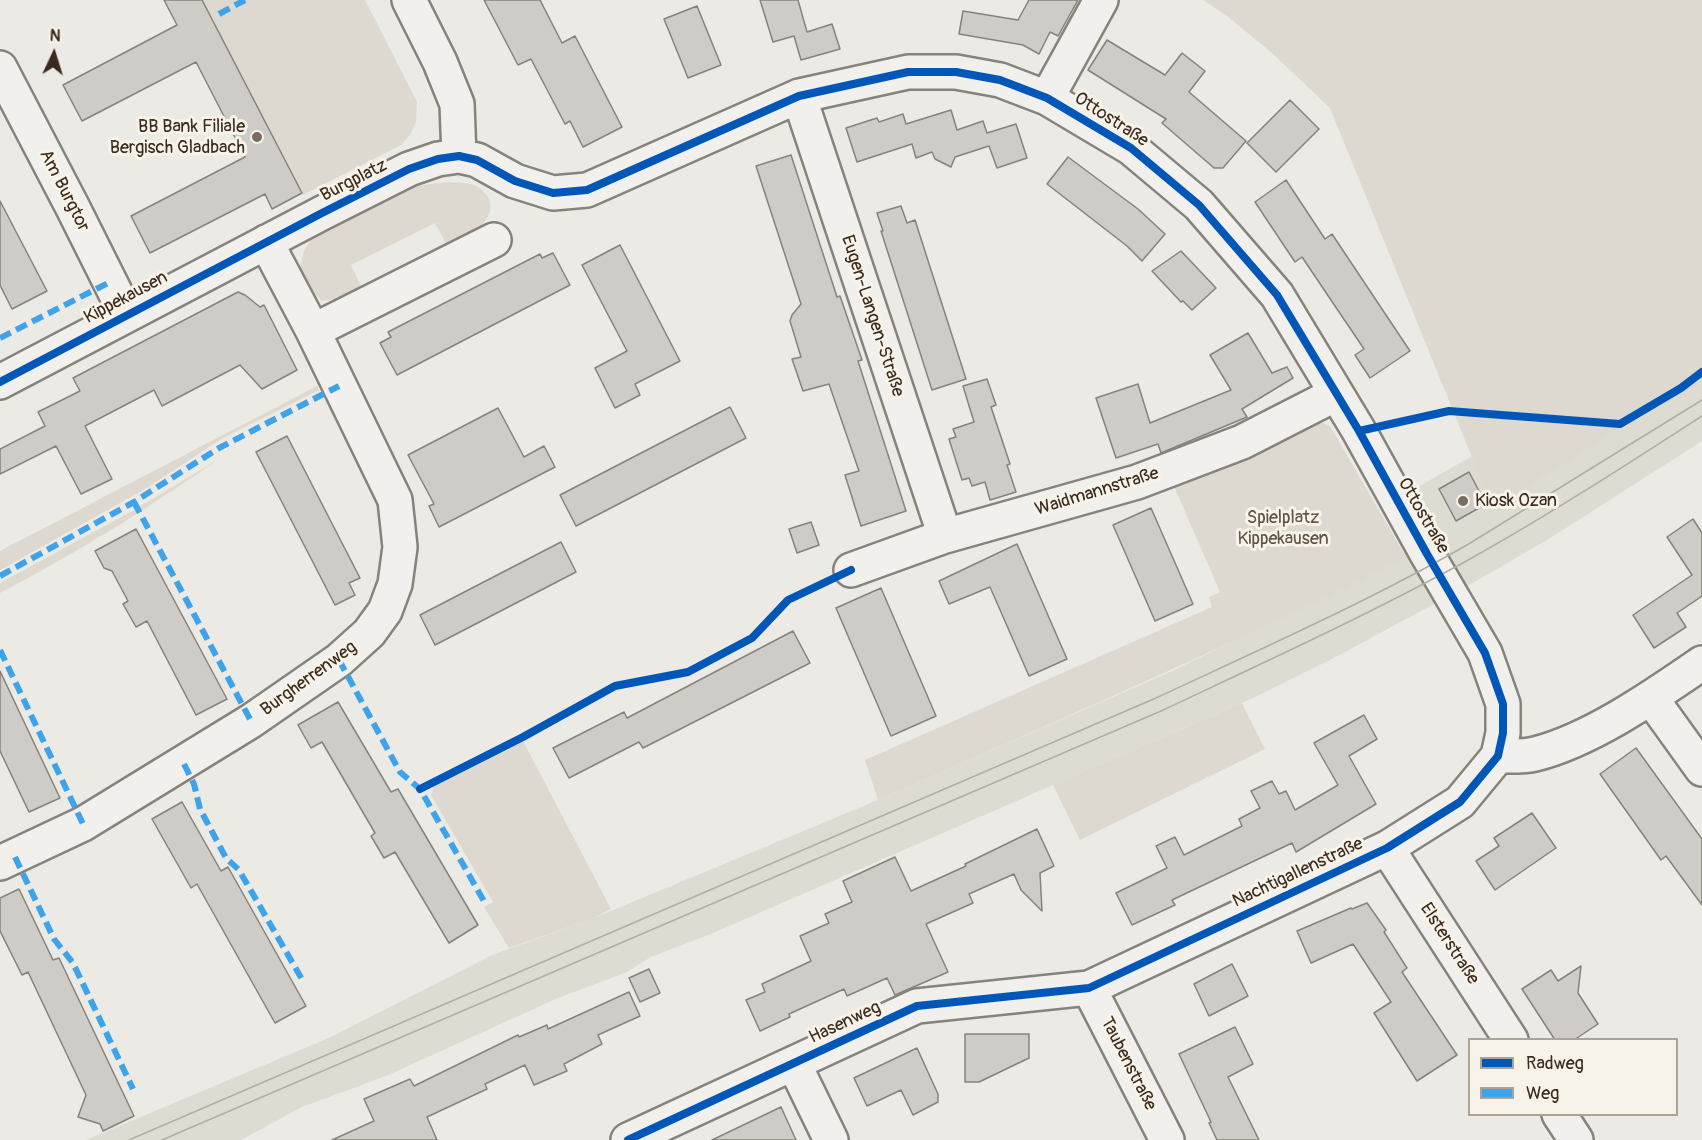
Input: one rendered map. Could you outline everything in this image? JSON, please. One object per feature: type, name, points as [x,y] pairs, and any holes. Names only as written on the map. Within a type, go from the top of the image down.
[{"type":"street","points":[[409,0],[440,62],[457,104],[459,156]]},
{"type":"street","points":[[1047,98],[1101,0]]},
{"type":"street","name":"Am Burgtor","points":[[0,68],[126,314]]},
{"type":"street","name":"Ottostraße","points":[[459,156],[477,160],[515,181],[553,194],[587,190],[799,96],[908,72],[956,72],[1000,80],[1047,98],[1131,148],[1199,205],[1277,295],[1359,431],[1485,653],[1503,704],[1503,733],[1498,756]]},
{"type":"street","name":"Eugen-Langen-Straße","points":[[799,96],[945,536]]},
{"type":"street","name":"Burgplatz","points":[[266,242],[409,170],[438,159],[459,156]]},
{"type":"street","points":[[313,332],[494,240]]},
{"type":"street","name":"Kippekausen","points":[[0,382],[266,242]]},
{"type":"street","name":"Burgherrenweg","points":[[0,863],[83,824],[260,716],[339,660],[369,633],[385,611],[395,584],[400,547],[394,500],[313,332],[266,242]]},
{"type":"street","name":"Waidmannstraße","points":[[851,570],[945,536],[1137,482],[1242,442],[1336,394]]},
{"type":"street","points":[[1498,756],[1533,755],[1572,742],[1651,698],[1702,663]]},
{"type":"street","points":[[1651,698],[1702,769]]},
{"type":"street","name":"Nachtigallenstraße","points":[[1089,988],[1388,848],[1461,802],[1498,756]]},
{"type":"street","name":"Elsterstraße","points":[[1388,848],[1510,1038]]},
{"type":"street","name":"Hasenweg","points":[[628,1140],[916,1006],[1089,988]]},
{"type":"street","name":"Taubenstraße","points":[[1089,988],[1167,1140]]},
{"type":"street","points":[[794,1064],[831,1140]]},
{"type":"street","points":[[1560,1116],[1575,1140]]},
{"type":"shaded area","points":[[1702,376],[1702,441],[1552,537],[1471,584],[1332,659],[1251,699],[713,933],[651,957],[627,972],[558,998],[386,1076],[302,1107],[241,1140],[86,1140],[331,1037],[492,955],[594,918],[878,800],[1172,671],[1439,540],[1411,491],[1472,456],[1494,508]]},
{"type":"green space","points":[[202,0],[365,0],[417,102],[416,122],[410,135],[401,145],[303,195]]},
{"type":"green space","points":[[1203,0],[1702,0],[1702,376],[1493,509],[1330,108],[1272,53],[1227,16]]},
{"type":"green space","points":[[446,182],[474,185],[488,197],[489,214],[471,234],[448,247],[435,223],[351,265],[363,290],[347,297],[322,301],[308,288],[300,268],[304,251],[314,234],[410,187]]},
{"type":"green space","points":[[317,386],[319,390],[221,439],[147,488],[0,570],[0,551]]},
{"type":"green space","name":"Spielplatz Kippekausen","points":[[1320,422],[1330,426],[1406,557],[1210,652],[878,800],[865,760],[1212,607],[1209,597],[1220,592],[1173,484],[1238,460]]},
{"type":"green space","points":[[219,459],[112,529],[0,593],[0,583],[132,511]]},
{"type":"green space","points":[[1242,703],[1265,749],[1080,840],[1053,785]]},
{"type":"green space","points":[[522,739],[611,909],[594,918],[509,948],[484,907],[493,902],[431,795],[435,784]]},
{"type":"building","points":[[164,0],[202,0],[302,193],[272,209],[265,194],[150,253],[131,216],[245,157],[196,62],[82,121],[63,85],[177,25]]},
{"type":"building","points":[[484,0],[540,0],[562,43],[575,36],[622,127],[583,147],[570,121],[565,124],[531,59],[518,65]]},
{"type":"building","points":[[760,0],[798,0],[807,32],[832,24],[840,49],[801,60],[794,36],[773,42]]},
{"type":"building","points":[[1029,0],[1078,0],[1058,36],[1050,32],[1039,54],[1023,45],[959,34],[963,11],[1018,20]]},
{"type":"building","points":[[697,6],[721,65],[688,78],[664,19]]},
{"type":"building","points":[[1107,40],[1165,75],[1182,53],[1205,71],[1189,92],[1246,141],[1223,168],[1214,168],[1162,123],[1166,119],[1088,70]]},
{"type":"building","points":[[1290,100],[1319,129],[1276,172],[1247,143]]},
{"type":"building","points":[[951,110],[957,130],[983,121],[987,133],[1016,124],[1027,158],[997,168],[989,146],[955,157],[951,167],[935,159],[932,152],[916,158],[912,144],[857,162],[846,128],[877,118],[879,122],[903,114],[906,124]]},
{"type":"building","points":[[791,155],[837,297],[840,296],[862,360],[858,361],[906,511],[861,526],[845,475],[859,471],[829,384],[803,391],[792,359],[801,357],[790,321],[801,304],[756,166]]},
{"type":"building","points":[[1068,157],[1138,209],[1165,234],[1142,261],[1127,246],[1047,184]]},
{"type":"building","points":[[1286,180],[1325,239],[1332,234],[1410,351],[1370,378],[1355,355],[1364,349],[1302,257],[1295,262],[1255,202]]},
{"type":"building","points":[[0,201],[47,291],[12,309],[0,285]]},
{"type":"building","points":[[901,206],[907,223],[915,220],[966,379],[932,390],[877,213]]},
{"type":"building","points":[[620,245],[680,361],[635,384],[640,395],[615,408],[595,368],[627,351],[582,265]]},
{"type":"building","points":[[1181,251],[1216,288],[1192,310],[1183,301],[1181,302],[1152,271]]},
{"type":"building","points":[[553,253],[570,285],[397,375],[380,343],[391,337],[388,332],[540,254],[542,258]]},
{"type":"building","points":[[238,292],[260,307],[264,305],[297,370],[262,389],[240,365],[162,406],[154,390],[85,426],[112,479],[81,494],[56,446],[0,474],[0,449],[45,426],[38,412],[80,391],[73,378]]},
{"type":"building","points":[[1248,333],[1272,373],[1287,367],[1293,378],[1242,409],[1247,417],[1161,453],[1158,444],[1116,458],[1096,398],[1138,384],[1150,423],[1231,390],[1210,355]]},
{"type":"building","points":[[987,379],[996,405],[991,407],[1010,464],[1007,465],[1016,492],[990,500],[985,482],[972,486],[969,478],[962,480],[949,439],[956,437],[953,429],[974,422],[963,386]]},
{"type":"building","points":[[730,407],[746,438],[576,526],[560,495]]},
{"type":"building","points":[[498,408],[524,457],[544,446],[555,467],[439,527],[429,506],[434,504],[408,455]]},
{"type":"building","points":[[287,436],[360,578],[349,583],[355,595],[335,605],[256,452]]},
{"type":"building","points":[[1469,472],[1486,504],[1456,521],[1439,489]]},
{"type":"building","points":[[1151,508],[1193,604],[1155,621],[1113,525]]},
{"type":"building","points":[[1693,519],[1702,533],[1702,596],[1677,613],[1686,627],[1654,648],[1633,615],[1692,575],[1667,537]]},
{"type":"building","points":[[811,522],[819,545],[797,553],[789,529]]},
{"type":"building","points":[[136,529],[227,699],[196,715],[147,621],[136,627],[123,604],[128,601],[112,571],[104,568],[95,551]]},
{"type":"building","points":[[561,542],[576,572],[435,645],[420,615]]},
{"type":"building","points":[[1017,544],[1067,659],[1029,676],[990,587],[949,604],[939,581]]},
{"type":"building","points":[[881,588],[936,716],[891,736],[836,608]]},
{"type":"building","points":[[793,631],[810,663],[643,748],[639,742],[569,778],[553,748],[624,712],[627,718]]},
{"type":"building","points":[[0,671],[60,798],[29,812],[0,751]]},
{"type":"building","points":[[338,702],[391,792],[398,789],[478,925],[449,943],[395,852],[384,858],[371,836],[375,833],[322,742],[311,748],[298,725]]},
{"type":"building","points":[[1364,715],[1377,739],[1349,756],[1376,804],[1296,852],[1292,843],[1172,900],[1175,905],[1132,925],[1116,893],[1167,868],[1156,846],[1175,837],[1184,855],[1242,826],[1239,819],[1260,808],[1251,791],[1272,781],[1279,794],[1286,791],[1295,810],[1338,785],[1314,743]]},
{"type":"building","points":[[1636,748],[1702,839],[1702,905],[1666,856],[1661,860],[1600,774]]},
{"type":"building","points":[[182,802],[221,871],[228,867],[306,1006],[275,1023],[197,884],[191,888],[152,819]]},
{"type":"building","points":[[1532,813],[1556,848],[1495,890],[1476,861],[1499,846],[1494,838]]},
{"type":"building","points":[[1037,829],[1054,866],[1040,873],[1042,911],[1021,890],[1014,874],[969,894],[973,903],[926,924],[948,972],[895,995],[887,978],[847,996],[844,989],[789,1014],[790,1017],[760,1031],[746,1000],[765,992],[762,984],[811,961],[800,936],[829,923],[825,914],[852,902],[843,881],[895,857],[911,891],[966,866],[965,864]]},
{"type":"building","points":[[19,889],[53,960],[59,958],[134,1116],[103,1131],[100,1124],[78,1117],[86,1095],[28,972],[22,975],[0,931],[0,898]]},
{"type":"building","points":[[1367,903],[1386,930],[1384,932],[1407,968],[1402,972],[1457,1055],[1417,1081],[1374,1013],[1391,1002],[1353,944],[1311,963],[1297,931]]},
{"type":"building","points":[[1232,964],[1248,996],[1209,1016],[1194,984]]},
{"type":"building","points":[[1581,966],[1578,993],[1598,1024],[1577,1038],[1554,1038],[1522,989],[1551,970],[1558,981]]},
{"type":"building","points":[[649,969],[660,993],[640,1002],[629,978]]},
{"type":"building","points":[[629,992],[640,1016],[598,1035],[602,1044],[564,1064],[567,1071],[534,1085],[525,1065],[485,1084],[487,1089],[427,1117],[437,1140],[332,1140],[374,1121],[364,1099],[410,1079],[414,1086],[518,1035],[519,1037],[547,1025],[548,1029]]},
{"type":"building","points":[[1235,1027],[1253,1064],[1228,1077],[1259,1140],[1217,1140],[1179,1054]]},
{"type":"building","points":[[965,1034],[1029,1034],[1029,1058],[979,1082],[965,1082]]},
{"type":"building","points":[[917,1048],[938,1094],[938,1102],[913,1115],[901,1090],[867,1106],[854,1078]]},
{"type":"building","points":[[781,1107],[796,1140],[712,1140]]},
{"type":"tram line","points":[[129,1140],[1156,698],[1274,643],[1352,606],[1467,545],[1702,400]]},
{"type":"tram line","points":[[162,1140],[1161,711],[1356,618],[1470,559],[1558,507],[1702,416]]},
{"type":"marked path","points":[[219,14],[245,0]]},
{"type":"marked path","points":[[0,338],[110,282]]},
{"type":"marked path","points":[[0,576],[134,502],[219,448],[339,386]]},
{"type":"marked path","points":[[134,502],[251,721]]},
{"type":"marked path","points":[[0,650],[83,824]]},
{"type":"marked path","points":[[339,660],[400,772],[420,789],[485,903]]},
{"type":"marked path","points":[[184,764],[194,784],[200,809],[226,858],[239,870],[303,981]]},
{"type":"marked path","points":[[15,857],[54,939],[73,963],[133,1089]]},
{"type":"cycle path","points":[[0,382],[322,213],[409,169],[438,159],[459,156],[477,160],[515,181],[553,193],[587,190],[799,96],[908,72],[956,72],[1000,80],[1047,98],[1131,148],[1199,205],[1277,295],[1359,431],[1485,653],[1503,704],[1503,733],[1498,756],[1460,802],[1387,848],[1089,988],[917,1006],[628,1140]]},
{"type":"cycle path","points":[[1359,431],[1449,411],[1620,424],[1681,388],[1702,372]]},
{"type":"cycle path","points":[[420,789],[523,737],[615,686],[688,672],[752,638],[788,600],[851,570]]},
{"type":"place","name":"BB Bank Filiale Bergisch Gladbach","points":[[257,137]]},
{"type":"place","name":"Kiosk Ozan","points":[[1463,501]]}]
